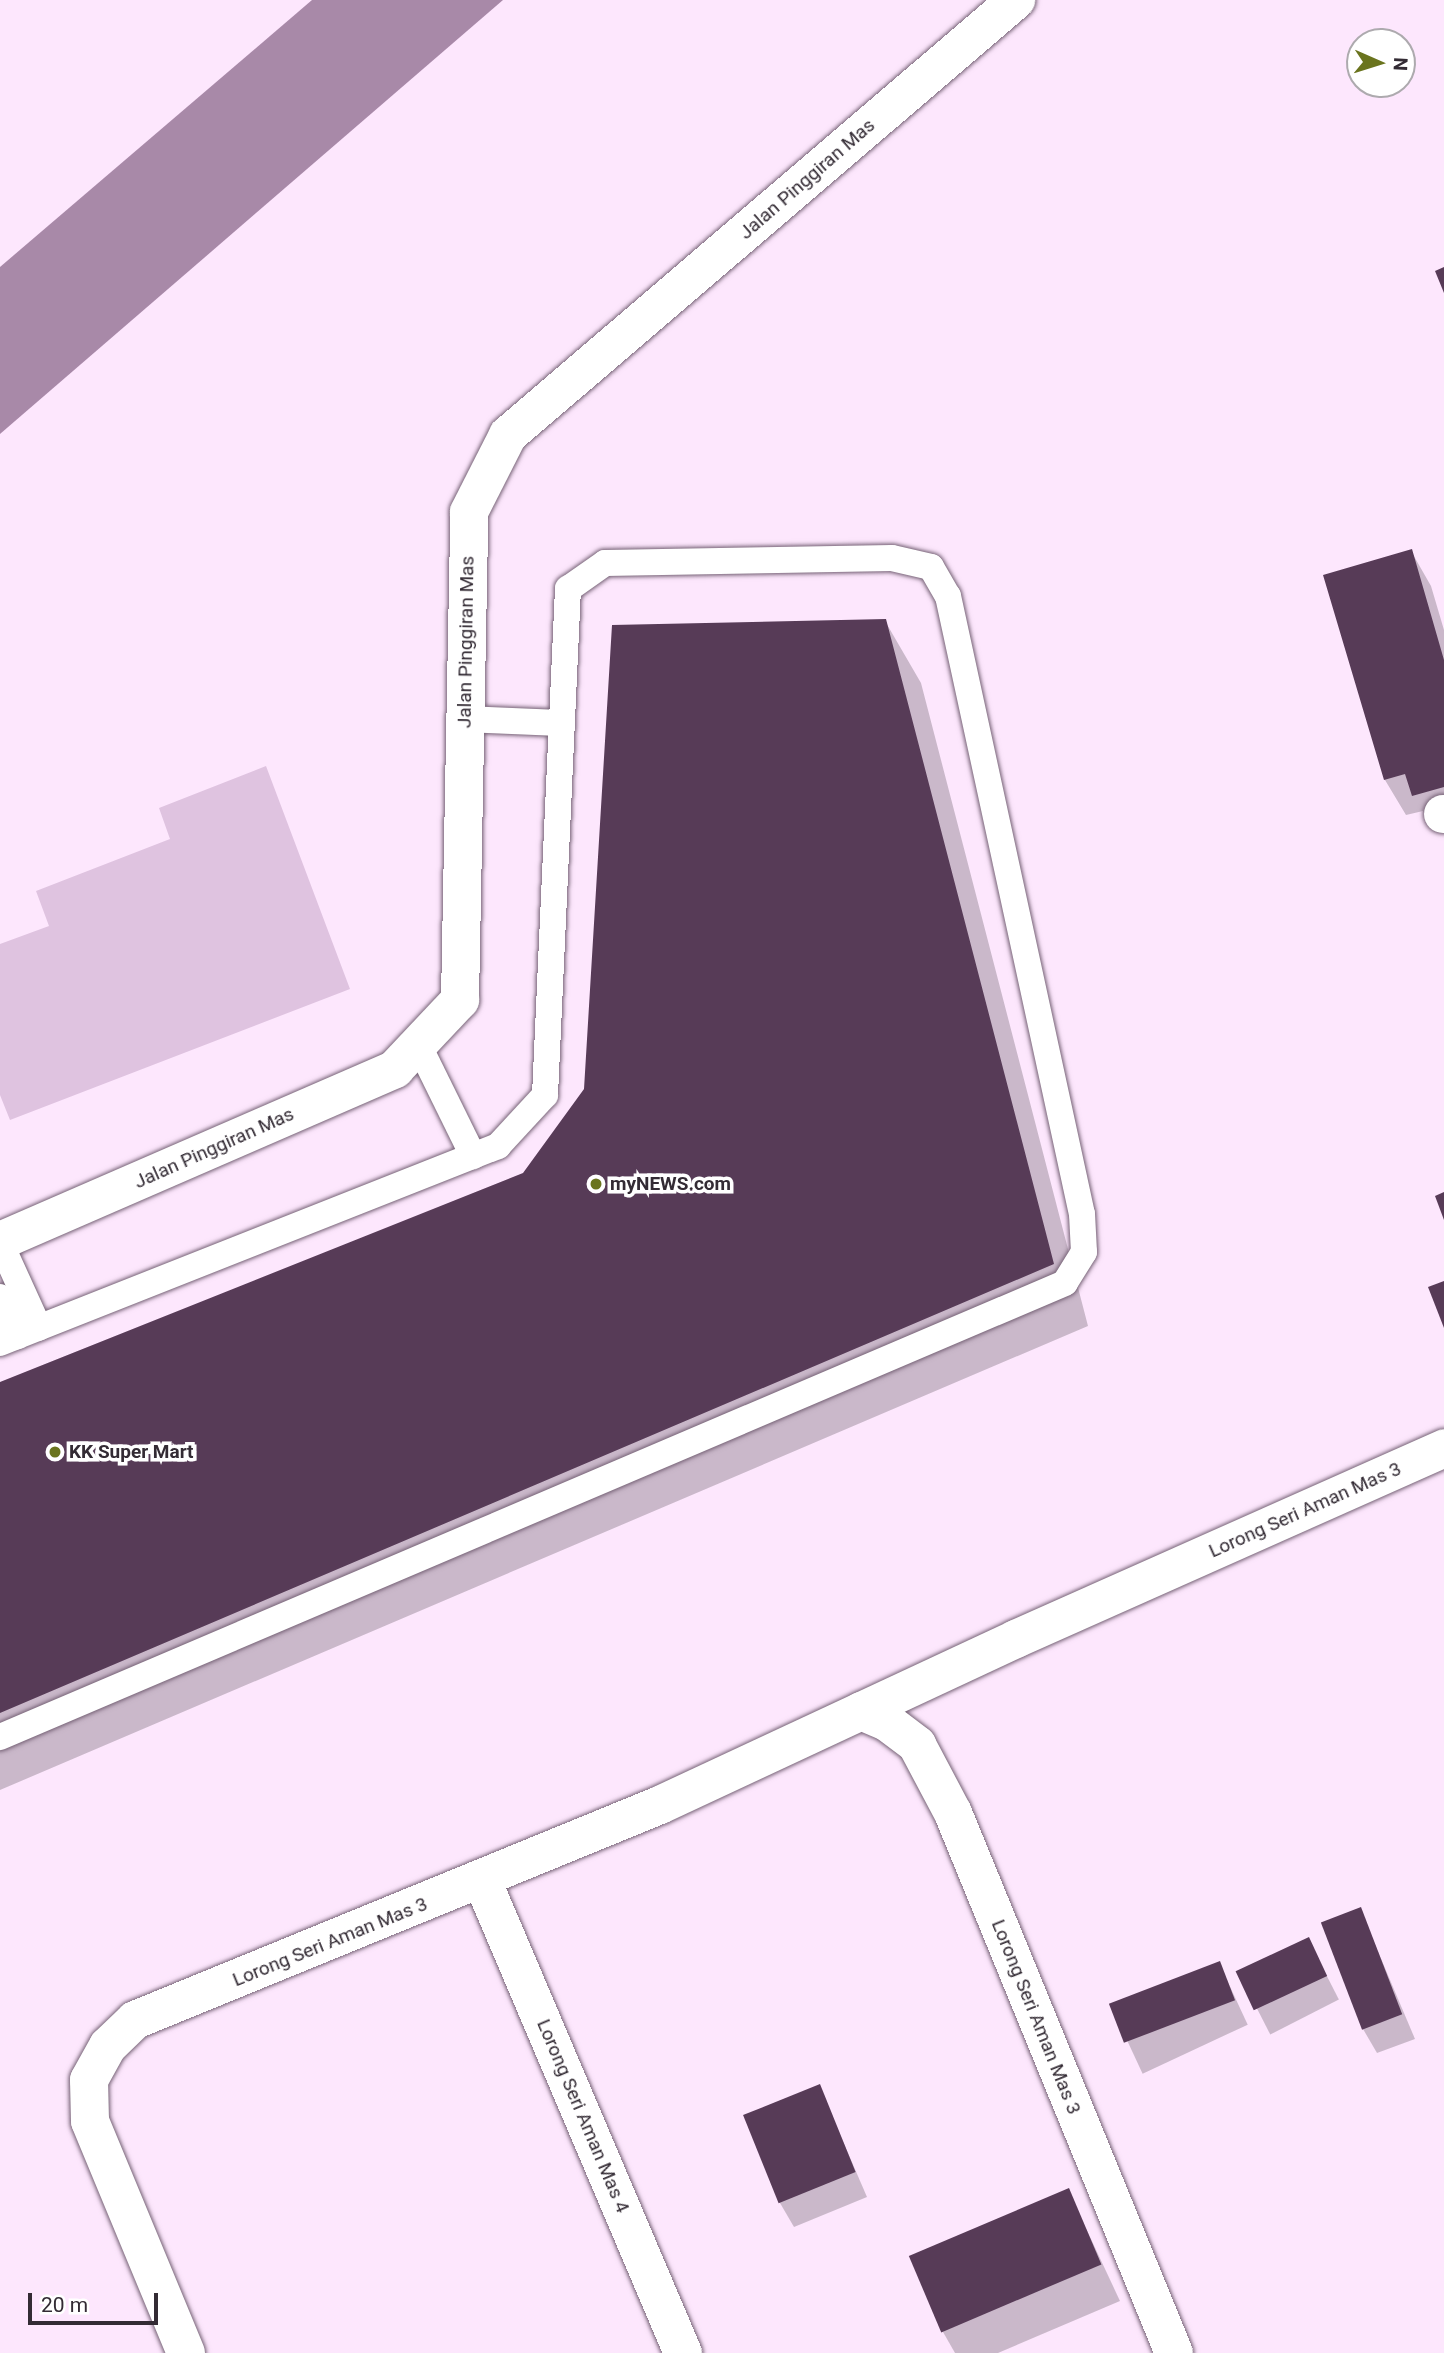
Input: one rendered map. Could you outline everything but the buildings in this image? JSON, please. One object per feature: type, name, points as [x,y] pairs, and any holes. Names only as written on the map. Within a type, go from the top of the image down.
[{"type":"street","name":"Jalan Pinggiran Mas","points":[[0,1241],[395,1069],[460,1000],[469,512],[508,435],[1016,0]]},
{"type":"street","name":"Lorong Seri Aman Mas 3","points":[[186,2353],[90,2121],[89,2080],[108,2046],[135,2020],[660,1805],[861,1711],[1444,1448]]},
{"type":"street","name":"Lorong Seri Aman Mas 3","points":[[861,1711],[887,1723],[917,1745],[953,1813],[1174,2353]]},
{"type":"street","name":"Lorong Seri Aman Mas 4","points":[[482,1880],[683,2353]]},
{"type":"lane","points":[[0,1737],[1065,1283],[1084,1252],[1082,1214],[948,596],[931,567],[892,558],[605,563],[568,589],[559,723],[545,1095],[498,1146],[19,1336]]},
{"type":"lane","points":[[465,719],[559,723]]},
{"type":"lane","points":[[418,1044],[473,1156]]},
{"type":"lane","points":[[0,1241],[19,1336]]},
{"type":"lane","points":[[0,1297],[19,1336]]},
{"type":"shaded area","points":[[312,0],[503,0],[0,434],[0,267]]},
{"type":"shaded area","points":[[266,766],[350,989],[10,1120],[0,1095],[0,944],[49,926],[36,891],[170,839],[159,808]]},
{"type":"place","name":"myNEWS.com","points":[[596,1184]]},
{"type":"place","name":"KK Super Mart","points":[[55,1452]]}]
